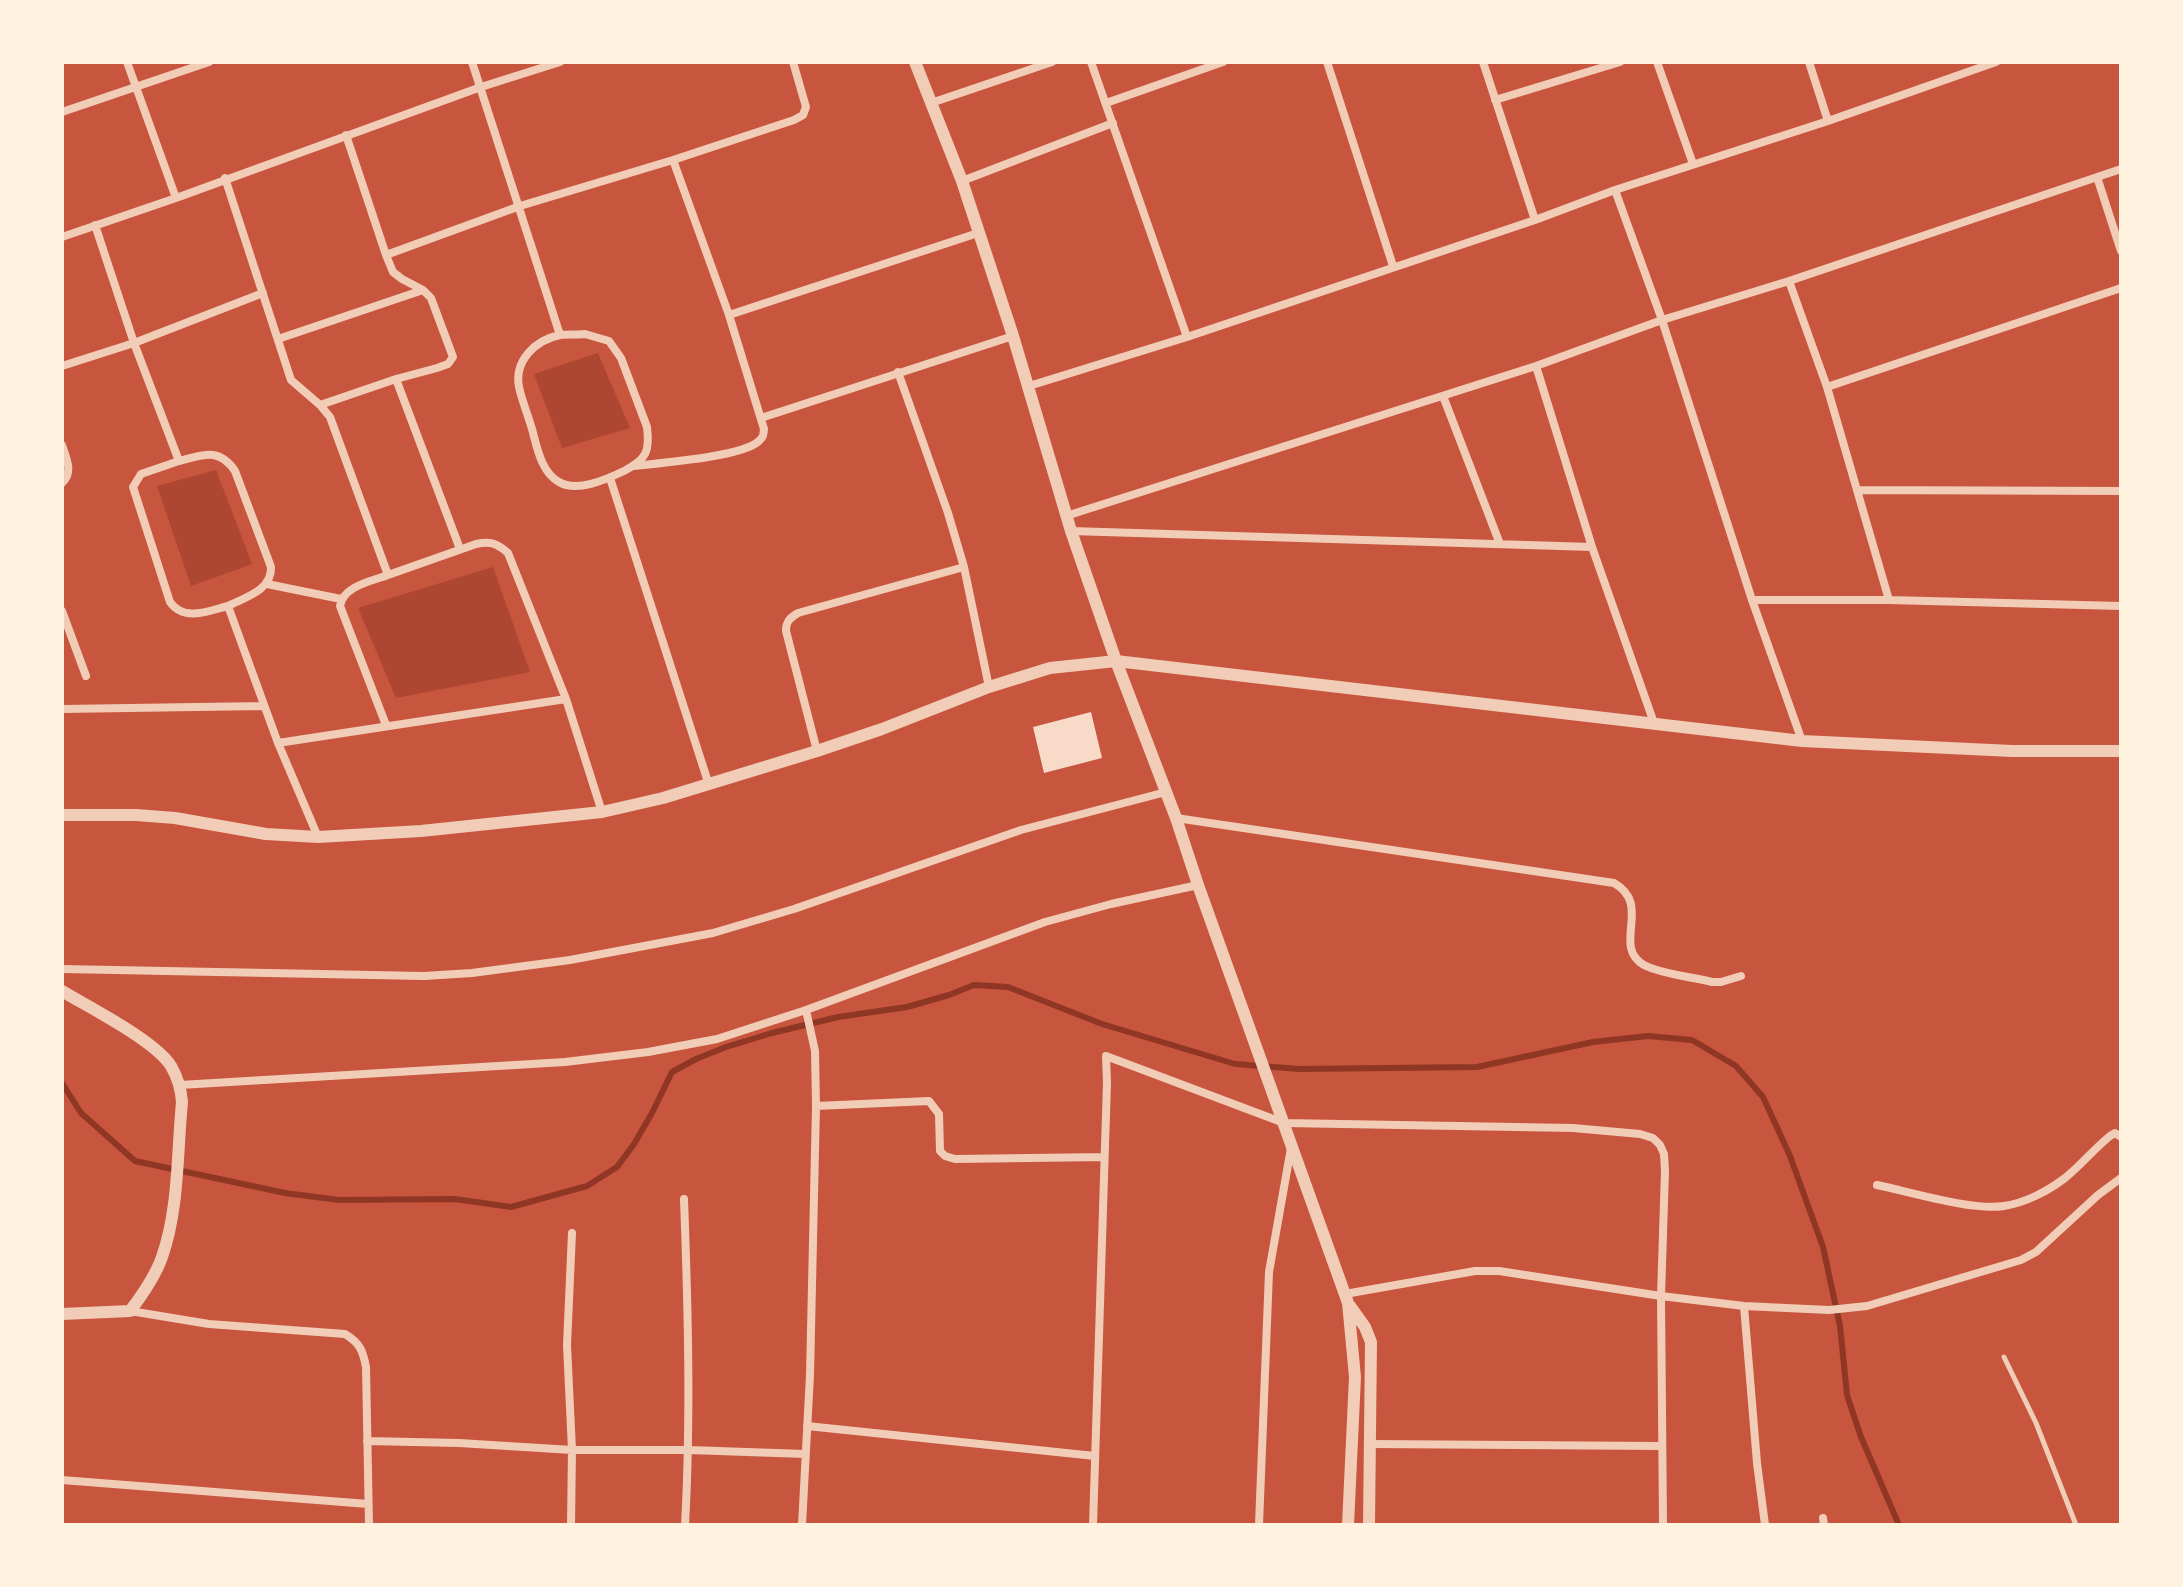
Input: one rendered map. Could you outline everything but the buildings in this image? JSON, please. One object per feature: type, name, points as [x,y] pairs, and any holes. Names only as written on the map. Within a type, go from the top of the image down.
[{"type":"street","points":[[127,62],[176,198]]},
{"type":"street","points":[[62,112],[209,62]]},
{"type":"street","points":[[472,62],[560,335]]},
{"type":"street","points":[[62,237],[481,87],[560,62]]},
{"type":"street","points":[[386,255],[520,206],[794,120],[803,115],[806,107],[793,62]]},
{"type":"street","points":[[915,62],[962,181],[1029,386],[1066,516],[1116,661],[1176,818],[1346,1299],[1355,1377],[1348,1525]]},
{"type":"street","points":[[931,103],[1052,62]]},
{"type":"street","points":[[1091,62],[1187,337]]},
{"type":"street","points":[[1106,103],[1223,62]]},
{"type":"street","points":[[1327,62],[1393,266]]},
{"type":"street","points":[[1483,62],[1535,220]]},
{"type":"street","points":[[1495,100],[1620,62]]},
{"type":"street","points":[[1657,62],[1693,164]]},
{"type":"street","points":[[1809,62],[1828,121]]},
{"type":"street","points":[[1029,386],[1187,337],[1996,62]]},
{"type":"street","points":[[962,181],[1113,123]]},
{"type":"street","points":[[320,405],[448,364],[453,357],[431,298],[393,272],[346,135]]},
{"type":"street","points":[[634,466],[696,460],[749,447],[758,443],[763,436],[761,418],[729,315],[673,160]]},
{"type":"street","points":[[1066,516],[1536,366],[1662,320],[1789,281],[2121,169]]},
{"type":"street","points":[[2097,177],[2121,251]]},
{"type":"street","points":[[225,178],[291,380],[330,417],[388,575]]},
{"type":"street","points":[[1615,190],[1662,320],[1752,600],[1802,741]]},
{"type":"street","points":[[95,225],[134,343],[179,461]]},
{"type":"street","points":[[729,315],[978,233]]},
{"type":"street","points":[[1789,281],[1827,387],[1889,600]]},
{"type":"street","points":[[1827,387],[2121,288]]},
{"type":"street","points":[[278,339],[423,290]]},
{"type":"street","points":[[62,366],[134,343],[263,293]]},
{"type":"street","points":[[560,335],[595,336],[609,341],[621,358],[649,439],[648,451],[634,466],[610,478],[574,487],[560,483],[541,461],[519,385],[519,370],[531,348],[560,335]]},
{"type":"street","points":[[761,418],[1013,336]]},
{"type":"street","points":[[1536,366],[1592,547],[1654,723]]},
{"type":"street","points":[[898,372],[964,567],[989,687]]},
{"type":"street","points":[[396,379],[460,549]]},
{"type":"street","points":[[1443,396],[1500,544]]},
{"type":"street","points":[[62,445],[69,468],[69,475],[62,483]]},
{"type":"street","points":[[208,454],[229,462],[235,471],[272,576],[267,584],[228,606],[191,614],[182,614],[170,602],[133,487],[141,474],[179,461],[208,454]]},
{"type":"street","points":[[610,478],[709,785]]},
{"type":"street","points":[[1857,490],[2121,491]]},
{"type":"street","points":[[1071,531],[1592,547]]},
{"type":"street","points":[[386,725],[340,606],[341,599],[357,587],[460,549],[490,542],[500,545],[508,553],[566,699],[602,812]]},
{"type":"street","points":[[817,751],[786,631],[790,617],[964,567]]},
{"type":"street","points":[[267,584],[341,599]]},
{"type":"street","points":[[1752,600],[2121,606]]},
{"type":"street","points":[[228,606],[278,743],[318,837]]},
{"type":"street","points":[[62,611],[86,676]]},
{"type":"street","points":[[62,815],[175,818],[266,834],[318,837],[421,831],[602,812],[709,785],[817,751],[989,687],[1050,668],[1116,661],[1802,741],[2012,751],[2121,751]]},
{"type":"street","points":[[278,743],[566,699]]},
{"type":"street","points":[[62,709],[264,706]]},
{"type":"street","points":[[62,969],[424,976],[570,960],[751,923],[1021,830],[1166,792]]},
{"type":"street","points":[[1176,818],[1614,883],[1628,894],[1632,903],[1630,946],[1644,965],[1712,982],[1741,976]]},
{"type":"street","points":[[180,1085],[608,1058],[682,1047],[806,1014],[1045,922],[1198,885]]},
{"type":"street","points":[[62,991],[149,1045],[170,1064],[180,1085],[182,1102],[173,1211],[162,1257],[150,1283],[130,1311]]},
{"type":"street","points":[[802,1525],[816,1106],[815,1051],[806,1014]]},
{"type":"street","points":[[1093,1525],[1106,1056],[1284,1123],[1573,1128],[1653,1138],[1664,1154],[1661,1296],[1663,1525]]},
{"type":"street","points":[[816,1106],[929,1101],[939,1114],[940,1151],[955,1159],[1104,1157]]},
{"type":"street","points":[[1877,1185],[1952,1202],[2001,1207],[2033,1197],[2051,1187],[2110,1136],[2115,1133],[2121,1136]]},
{"type":"street","points":[[1259,1525],[1269,1272],[1292,1145]]},
{"type":"street","points":[[1346,1299],[1475,1271],[1499,1271],[1744,1306],[1829,1310],[1867,1306],[2021,1260],[2036,1252],[2121,1178]]},
{"type":"street","points":[[684,1199],[689,1349],[685,1525]]},
{"type":"street","points":[[571,1525],[572,1450],[567,1345],[572,1233]]},
{"type":"street","points":[[1346,1299],[1371,1342],[1369,1525]]},
{"type":"street","points":[[1744,1306],[1765,1525]]},
{"type":"street","points":[[62,1314],[130,1311],[209,1324],[345,1334],[356,1341],[364,1351],[366,1367],[369,1525]]},
{"type":"street","points":[[807,1426],[1095,1456]]},
{"type":"street","points":[[367,1441],[572,1450],[805,1454]]},
{"type":"street","points":[[1370,1444],[1662,1446]]},
{"type":"street","points":[[62,1480],[368,1504]]},
{"type":"lane","points":[[2004,1357],[2041,1435],[2076,1525]]},
{"type":"shaded area","points":[[598,353],[630,428],[562,448],[534,374]]},
{"type":"shaded area","points":[[216,470],[252,564],[191,586],[157,486]]},
{"type":"shaded area","points":[[493,567],[530,672],[396,698],[358,608]]},
{"type":"waterway","points":[[62,1083],[81,1113],[135,1161],[285,1193],[339,1200],[455,1199],[511,1207],[587,1186],[617,1167],[652,1113],[672,1072],[696,1059],[772,1033],[838,1017],[907,1007],[974,985],[1008,987],[1102,1024],[1235,1064],[1299,1069],[1477,1067],[1593,1042],[1648,1036],[1692,1040],[1736,1066],[1763,1097],[1790,1156],[1823,1247],[1840,1326],[1847,1395],[1861,1437],[1899,1525]]}]
